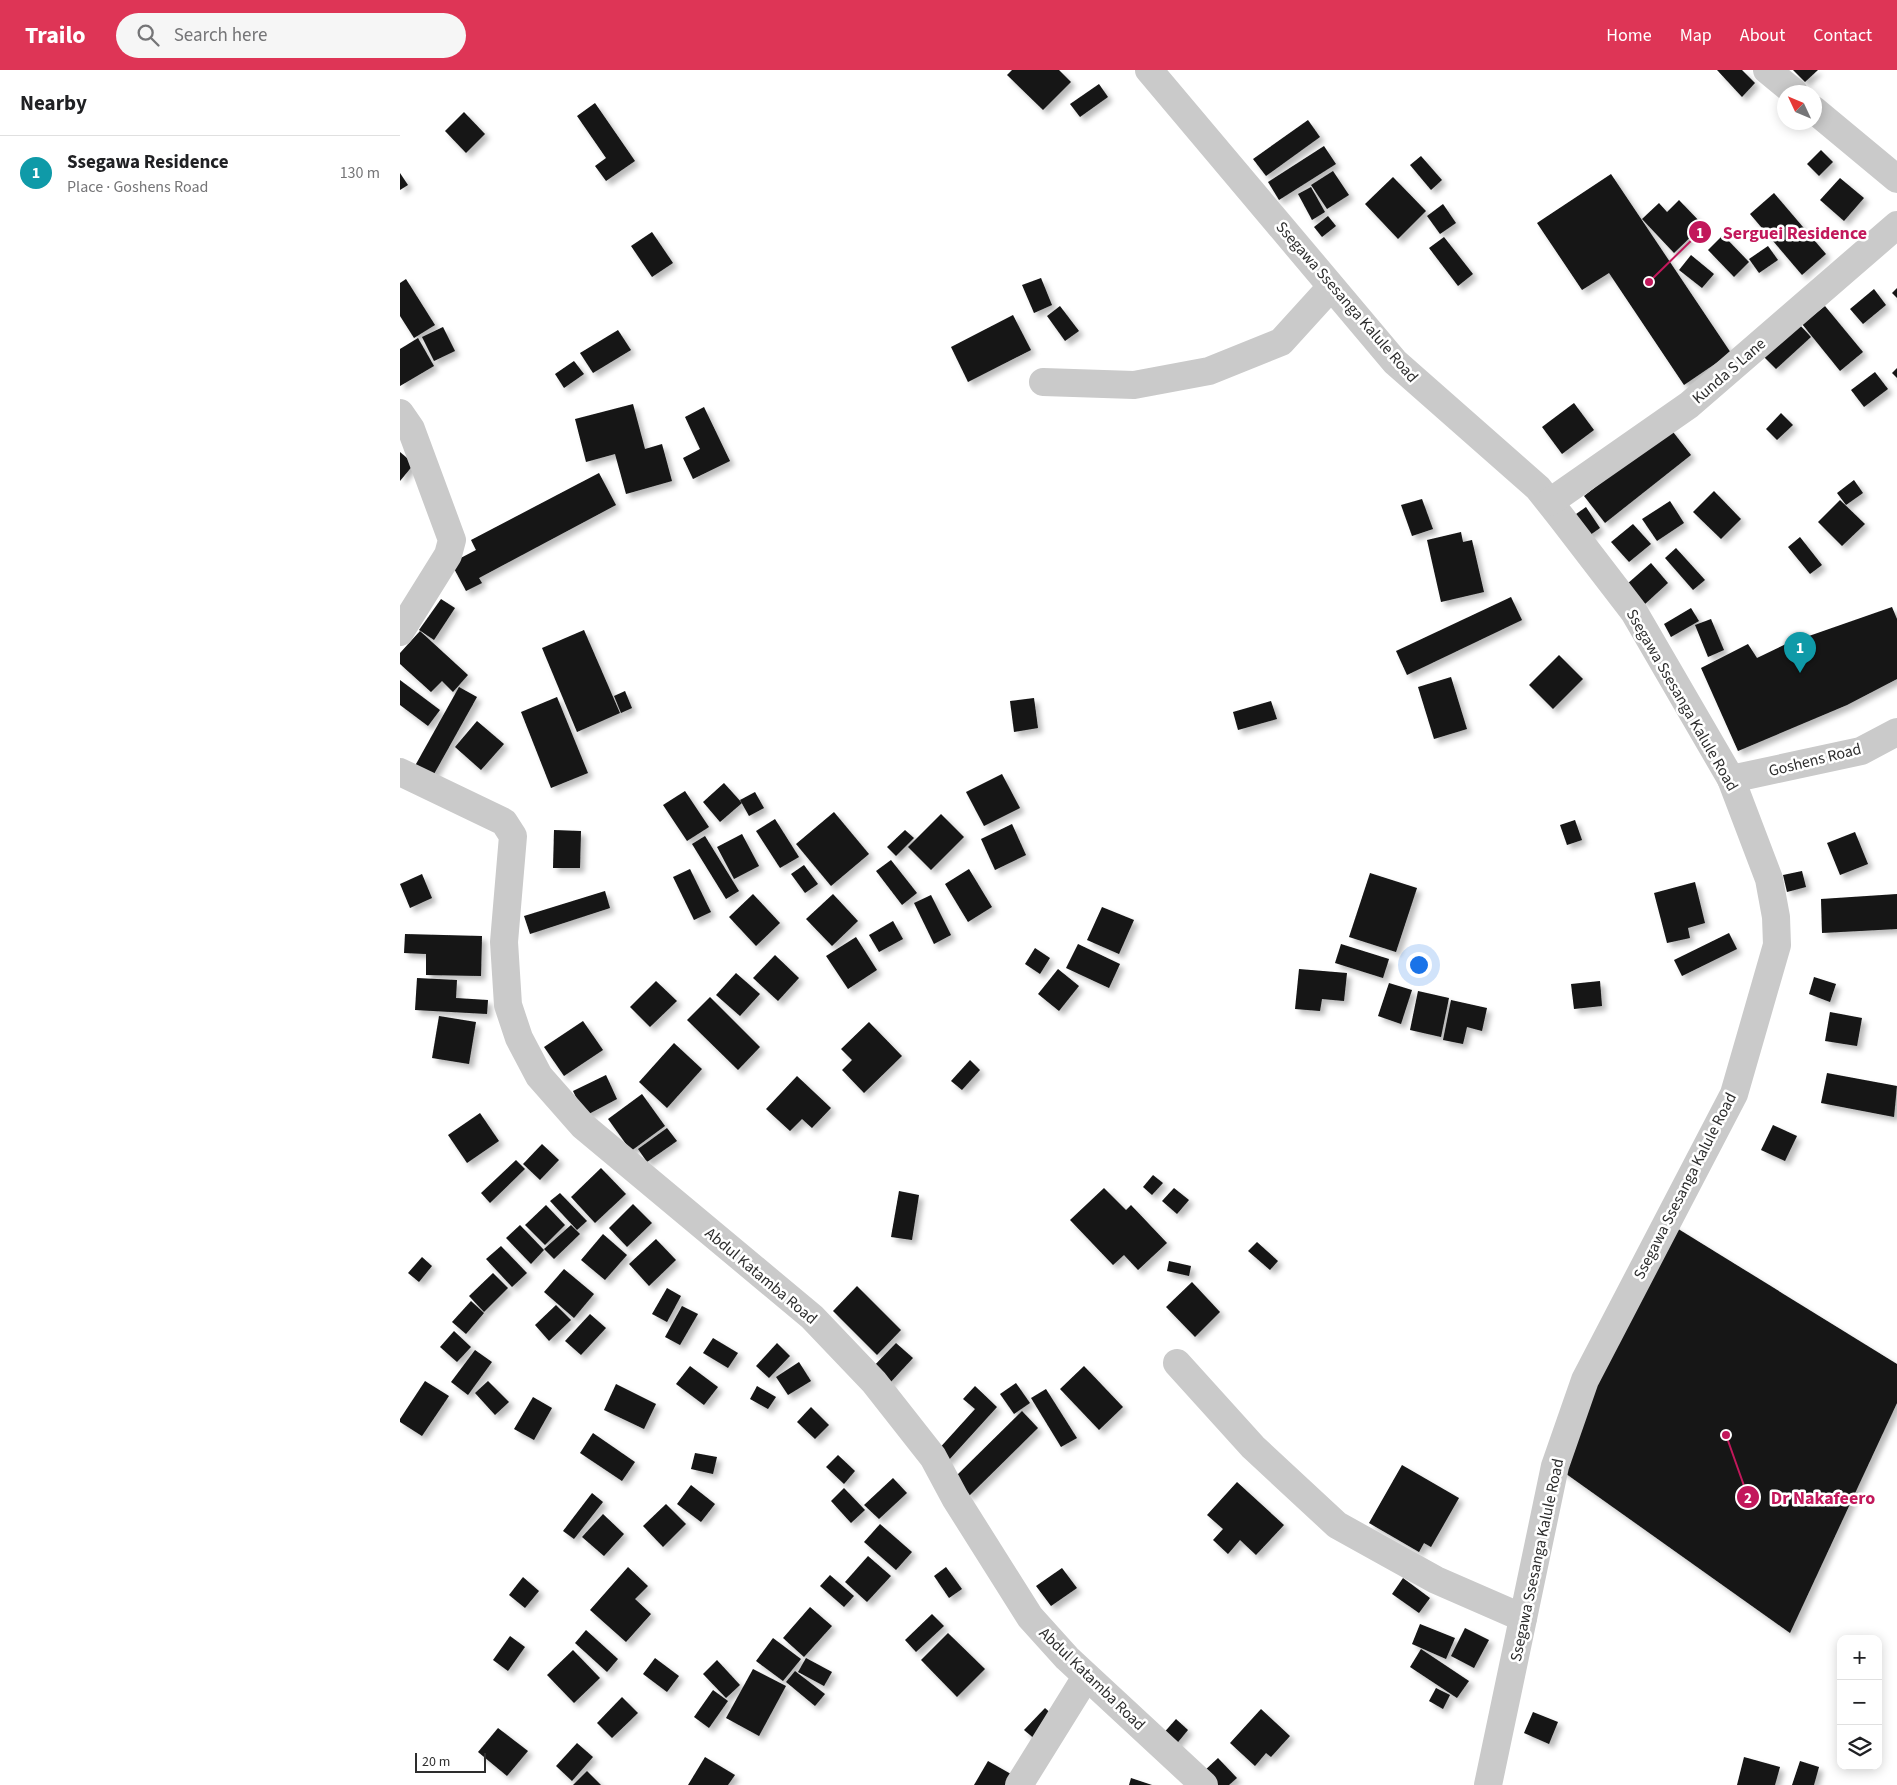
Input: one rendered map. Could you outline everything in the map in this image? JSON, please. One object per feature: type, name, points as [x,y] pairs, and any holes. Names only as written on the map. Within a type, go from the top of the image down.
[{"type":"street","name":"Ssegawa Ssesanga Kalule Road","points":[[1149,70],[1395,362],[1420,386],[1495,448],[1538,488],[1550,502],[1634,612],[1731,779],[1769,879],[1776,917],[1777,945],[1734,1094],[1585,1380],[1555,1466],[1488,1785]]},
{"type":"street","points":[[1767,70],[1785,85]]},
{"type":"street","points":[[1822,117],[1897,179]]},
{"type":"street","name":"Kunda S Lane","points":[[1550,502],[1689,405],[1897,225]]},
{"type":"street","points":[[1043,382],[1134,385],[1209,371],[1281,342],[1331,287]]},
{"type":"street","points":[[400,413],[411,429],[452,540],[448,555],[400,632]]},
{"type":"street","name":"Goshens Road","points":[[1731,779],[1861,752],[1897,732]]},
{"type":"street","name":"Abdul Katamba Road","points":[[400,772],[504,822],[510,828],[513,836],[504,942],[508,1005],[519,1038],[539,1076],[583,1126],[812,1317],[874,1382],[933,1457],[955,1498],[1030,1617],[1086,1676],[1204,1785]]},
{"type":"street","points":[[1177,1363],[1253,1447],[1337,1525],[1436,1580],[1523,1618]]},
{"type":"street","points":[[1019,1785],[1086,1676]]},
{"type":"building","points":[[1012,70],[1059,70],[1071,82],[1043,110],[1007,75]]},
{"type":"building","points":[[1717,70],[1742,70],[1755,83],[1742,97]]},
{"type":"building","points":[[1793,70],[1818,70],[1805,82]]},
{"type":"building","points":[[1099,84],[1108,97],[1080,117],[1070,104]]},
{"type":"building","points":[[595,103],[635,161],[606,181],[595,166],[606,158],[577,116]]},
{"type":"building","points":[[464,112],[485,134],[466,153],[445,131]]},
{"type":"building","points":[[1308,120],[1320,137],[1266,176],[1253,159]]},
{"type":"building","points":[[1324,146],[1336,164],[1279,200],[1268,182]]},
{"type":"building","points":[[1821,150],[1833,162],[1819,176],[1807,164]]},
{"type":"building","points":[[1421,156],[1442,180],[1431,190],[1410,165]]},
{"type":"building","points":[[1333,171],[1349,195],[1327,209],[1311,185]]},
{"type":"building","points":[[400,173],[408,185],[400,190]]},
{"type":"building","points":[[1611,174],[1731,353],[1684,385],[1609,273],[1582,290],[1537,223]]},
{"type":"building","points":[[1393,177],[1426,211],[1398,239],[1365,204]]},
{"type":"building","points":[[1840,178],[1864,198],[1844,221],[1820,200]]},
{"type":"building","points":[[1311,187],[1325,212],[1312,220],[1298,194]]},
{"type":"building","points":[[1774,193],[1826,254],[1802,275],[1750,214]]},
{"type":"building","points":[[1679,200],[1703,225],[1674,253],[1642,219],[1659,203],[1667,212]]},
{"type":"building","points":[[1443,204],[1456,223],[1440,234],[1427,216]]},
{"type":"building","points":[[1328,216],[1336,226],[1322,237],[1314,227]]},
{"type":"building","points":[[652,232],[673,263],[652,277],[631,246]]},
{"type":"building","points":[[1723,235],[1749,262],[1734,277],[1708,250]]},
{"type":"building","points":[[1444,237],[1473,274],[1458,286],[1429,248]]},
{"type":"building","points":[[1768,246],[1778,260],[1759,273],[1749,259]]},
{"type":"building","points":[[1691,255],[1714,274],[1702,288],[1679,270]]},
{"type":"building","points":[[1041,278],[1052,305],[1034,313],[1022,285]]},
{"type":"building","points":[[406,279],[435,325],[414,338],[400,316],[400,283]]},
{"type":"building","points":[[1897,288],[1897,298],[1892,293]]},
{"type":"building","points":[[1874,289],[1886,305],[1863,324],[1850,309]]},
{"type":"building","points":[[1060,306],[1079,331],[1065,341],[1047,316]]},
{"type":"building","points":[[1825,306],[1863,352],[1840,371],[1802,324]]},
{"type":"building","points":[[1013,315],[1031,350],[968,382],[951,347]]},
{"type":"building","points":[[1799,324],[1811,337],[1776,369],[1763,356]]},
{"type":"building","points":[[443,327],[455,351],[434,361],[422,337]]},
{"type":"building","points":[[618,330],[631,350],[593,373],[580,353]]},
{"type":"building","points":[[418,338],[434,366],[400,386],[400,349]]},
{"type":"building","points":[[574,361],[584,374],[564,388],[555,374]]},
{"type":"building","points":[[1897,368],[1897,378],[1892,373]]},
{"type":"building","points":[[1875,372],[1888,389],[1864,407],[1851,390]]},
{"type":"building","points":[[1574,403],[1594,430],[1562,454],[1542,427]]},
{"type":"building","points":[[633,404],[645,449],[662,444],[672,481],[626,494],[615,454],[586,462],[575,419]]},
{"type":"building","points":[[704,407],[730,461],[693,479],[683,458],[700,449],[685,417]]},
{"type":"building","points":[[1781,413],[1793,425],[1777,440],[1766,429]]},
{"type":"building","points":[[1670,428],[1691,455],[1605,523],[1584,496]]},
{"type":"building","points":[[400,452],[414,464],[400,481]]},
{"type":"building","points":[[599,473],[616,505],[479,578],[482,583],[466,591],[451,563],[476,550],[471,540]]},
{"type":"building","points":[[1854,480],[1863,493],[1846,505],[1837,493]]},
{"type":"building","points":[[1714,491],[1741,519],[1721,539],[1693,512]]},
{"type":"building","points":[[1422,499],[1433,529],[1412,536],[1401,505]]},
{"type":"building","points":[[1840,500],[1865,524],[1842,546],[1818,522]]},
{"type":"building","points":[[1670,501],[1684,523],[1657,541],[1642,519]]},
{"type":"building","points":[[1586,507],[1600,528],[1583,540],[1569,519]]},
{"type":"building","points":[[1633,524],[1651,544],[1629,562],[1611,542]]},
{"type":"building","points":[[1461,532],[1463,542],[1472,540],[1484,592],[1441,602],[1427,540]]},
{"type":"building","points":[[1800,537],[1822,565],[1810,574],[1788,547]]},
{"type":"building","points":[[1676,548],[1705,580],[1693,590],[1665,558]]},
{"type":"building","points":[[1651,563],[1668,583],[1645,604],[1627,584]]},
{"type":"building","points":[[1511,597],[1522,620],[1407,675],[1396,651]]},
{"type":"building","points":[[441,599],[455,608],[434,640],[419,630]]},
{"type":"building","points":[[1892,607],[1897,619],[1897,679],[1847,705],[1738,751],[1701,668],[1748,644],[1757,658],[1786,644]]},
{"type":"building","points":[[1691,608],[1699,621],[1671,637],[1664,624]]},
{"type":"building","points":[[1711,619],[1724,650],[1708,657],[1695,625]]},
{"type":"building","points":[[584,630],[620,713],[577,732],[542,648]]},
{"type":"building","points":[[420,631],[468,675],[453,692],[442,681],[431,692],[400,664],[400,653]]},
{"type":"building","points":[[1559,655],[1583,679],[1553,709],[1529,685]]},
{"type":"building","points":[[1451,677],[1467,729],[1434,739],[1418,687]]},
{"type":"building","points":[[400,680],[440,710],[428,726],[400,705]]},
{"type":"building","points":[[459,687],[477,697],[429,783],[411,773]]},
{"type":"building","points":[[625,691],[632,708],[621,713],[614,696]]},
{"type":"building","points":[[557,697],[588,773],[551,788],[521,712]]},
{"type":"building","points":[[1034,698],[1038,728],[1014,732],[1010,701]]},
{"type":"building","points":[[1271,701],[1277,719],[1238,730],[1233,712]]},
{"type":"building","points":[[477,721],[504,744],[481,770],[455,747]]},
{"type":"building","points":[[1002,774],[1020,808],[984,826],[966,792]]},
{"type":"building","points":[[724,783],[742,803],[720,822],[703,802]]},
{"type":"building","points":[[685,791],[709,827],[687,841],[663,805]]},
{"type":"building","points":[[755,792],[764,808],[749,816],[740,800]]},
{"type":"building","points":[[834,812],[869,854],[831,886],[796,844]]},
{"type":"building","points":[[941,814],[964,837],[931,870],[908,847]]},
{"type":"building","points":[[775,819],[799,857],[780,868],[756,831]]},
{"type":"building","points":[[1575,820],[1582,840],[1567,845],[1560,825]]},
{"type":"building","points":[[1012,824],[1026,855],[995,870],[981,839]]},
{"type":"building","points":[[554,830],[581,831],[580,868],[553,868]]},
{"type":"building","points":[[905,830],[914,838],[896,856],[887,847]]},
{"type":"building","points":[[1855,832],[1868,864],[1840,875],[1827,843]]},
{"type":"building","points":[[742,834],[759,866],[734,879],[717,847]]},
{"type":"building","points":[[705,836],[739,891],[726,899],[692,844]]},
{"type":"building","points":[[891,860],[917,893],[902,905],[876,871]]},
{"type":"building","points":[[804,865],[818,884],[805,893],[791,874]]},
{"type":"building","points":[[690,869],[711,912],[694,920],[673,877]]},
{"type":"building","points":[[969,869],[992,907],[968,922],[945,884]]},
{"type":"building","points":[[1802,871],[1806,887],[1787,892],[1783,875]]},
{"type":"building","points":[[1370,873],[1417,888],[1396,952],[1349,937]]},
{"type":"building","points":[[422,874],[432,898],[410,908],[400,884]]},
{"type":"building","points":[[1695,882],[1705,923],[1688,928],[1690,938],[1667,943],[1654,893]]},
{"type":"building","points":[[605,891],[610,908],[530,934],[524,916]]},
{"type":"building","points":[[753,894],[780,923],[756,946],[729,917]]},
{"type":"building","points":[[833,894],[858,921],[832,946],[806,919]]},
{"type":"building","points":[[1897,894],[1897,929],[1822,933],[1821,899]]},
{"type":"building","points":[[931,895],[951,935],[934,944],[914,903]]},
{"type":"building","points":[[1102,907],[1134,920],[1119,954],[1087,940]]},
{"type":"building","points":[[893,921],[903,939],[879,952],[869,935]]},
{"type":"building","points":[[1729,933],[1737,949],[1682,976],[1674,960]]},
{"type":"building","points":[[405,934],[482,936],[481,976],[426,975],[426,954],[404,953]]},
{"type":"building","points":[[856,937],[877,970],[848,989],[826,956]]},
{"type":"building","points":[[1078,944],[1120,964],[1109,988],[1066,968]]},
{"type":"building","points":[[1341,944],[1389,959],[1383,978],[1335,963]]},
{"type":"building","points":[[1035,948],[1050,958],[1040,974],[1025,964]]},
{"type":"building","points":[[775,955],[799,978],[778,1001],[753,978]]},
{"type":"building","points":[[1058,969],[1079,986],[1059,1011],[1038,994]]},
{"type":"building","points":[[1299,969],[1347,973],[1344,1001],[1322,999],[1320,1011],[1295,1009]]},
{"type":"building","points":[[736,973],[760,994],[740,1016],[716,995]]},
{"type":"building","points":[[1814,977],[1836,984],[1830,1002],[1809,994]]},
{"type":"building","points":[[417,978],[457,980],[456,998],[488,1000],[487,1014],[415,1010]]},
{"type":"building","points":[[656,981],[677,1001],[650,1027],[630,1007]]},
{"type":"building","points":[[1600,981],[1602,1006],[1574,1009],[1571,984]]},
{"type":"building","points":[[1389,983],[1412,990],[1401,1024],[1378,1016]]},
{"type":"building","points":[[1418,991],[1449,998],[1441,1037],[1410,1030]]},
{"type":"building","points":[[710,997],[760,1047],[738,1070],[687,1020]]},
{"type":"building","points":[[1451,1000],[1487,1008],[1482,1031],[1467,1027],[1463,1044],[1443,1040]]},
{"type":"building","points":[[1830,1012],[1862,1018],[1857,1046],[1825,1041]]},
{"type":"building","points":[[439,1016],[476,1022],[469,1064],[432,1058]]},
{"type":"building","points":[[583,1021],[603,1050],[564,1076],[544,1047]]},
{"type":"building","points":[[869,1022],[902,1056],[864,1093],[842,1070],[852,1060],[841,1049]]},
{"type":"building","points":[[674,1043],[702,1069],[667,1108],[639,1082]]},
{"type":"building","points":[[970,1060],[980,1070],[962,1090],[951,1081]]},
{"type":"building","points":[[1827,1073],[1897,1086],[1894,1117],[1821,1103]]},
{"type":"building","points":[[606,1075],[617,1099],[585,1116],[573,1091]]},
{"type":"building","points":[[797,1076],[831,1108],[812,1128],[802,1119],[790,1131],[766,1109]]},
{"type":"building","points":[[642,1094],[665,1126],[631,1151],[608,1119]]},
{"type":"building","points":[[480,1113],[499,1141],[467,1163],[448,1135]]},
{"type":"building","points":[[1773,1125],[1797,1136],[1785,1161],[1761,1150]]},
{"type":"building","points":[[667,1128],[677,1141],[647,1162],[638,1149]]},
{"type":"building","points":[[542,1144],[559,1160],[540,1180],[523,1164]]},
{"type":"building","points":[[516,1160],[525,1169],[490,1203],[481,1193]]},
{"type":"building","points":[[601,1168],[626,1194],[595,1223],[571,1197]]},
{"type":"building","points":[[1153,1175],[1163,1183],[1152,1195],[1143,1187]]},
{"type":"building","points":[[1104,1188],[1126,1210],[1131,1205],[1167,1243],[1138,1270],[1124,1255],[1113,1265],[1070,1220]]},
{"type":"building","points":[[1174,1188],[1189,1200],[1177,1214],[1162,1201]]},
{"type":"building","points":[[899,1191],[919,1195],[912,1240],[891,1237]]},
{"type":"building","points":[[560,1193],[587,1221],[577,1230],[550,1201]]},
{"type":"building","points":[[633,1204],[652,1223],[627,1247],[609,1228]]},
{"type":"building","points":[[546,1205],[565,1225],[545,1245],[525,1225]]},
{"type":"building","points":[[1667,1222],[1897,1364],[1897,1403],[1790,1633],[1555,1466]]},
{"type":"building","points":[[520,1225],[544,1250],[531,1264],[506,1238]]},
{"type":"building","points":[[571,1225],[580,1234],[554,1259],[544,1249]]},
{"type":"building","points":[[603,1234],[627,1255],[605,1280],[581,1260]]},
{"type":"building","points":[[656,1239],[676,1260],[649,1286],[629,1264]]},
{"type":"building","points":[[1257,1242],[1278,1261],[1270,1270],[1248,1251]]},
{"type":"building","points":[[501,1246],[527,1273],[512,1287],[486,1259]]},
{"type":"building","points":[[422,1257],[432,1266],[419,1282],[408,1273]]},
{"type":"building","points":[[1169,1261],[1191,1266],[1189,1276],[1167,1271]]},
{"type":"building","points":[[564,1269],[594,1294],[574,1318],[544,1292]]},
{"type":"building","points":[[493,1273],[508,1288],[484,1312],[469,1296]]},
{"type":"building","points":[[1192,1282],[1220,1312],[1195,1337],[1166,1307]]},
{"type":"building","points":[[857,1286],[901,1330],[877,1355],[833,1311]]},
{"type":"building","points":[[667,1288],[681,1296],[667,1322],[652,1314]]},
{"type":"building","points":[[471,1301],[484,1313],[466,1334],[452,1322]]},
{"type":"building","points":[[556,1305],[571,1320],[549,1341],[535,1325]]},
{"type":"building","points":[[682,1306],[698,1314],[680,1345],[665,1337]]},
{"type":"building","points":[[590,1314],[606,1328],[581,1355],[565,1341]]},
{"type":"building","points":[[454,1331],[471,1347],[457,1362],[440,1347]]},
{"type":"building","points":[[713,1338],[738,1353],[728,1368],[703,1353]]},
{"type":"building","points":[[777,1343],[790,1356],[769,1378],[756,1366]]},
{"type":"building","points":[[896,1343],[913,1358],[888,1385],[871,1369]]},
{"type":"building","points":[[475,1350],[492,1362],[468,1395],[451,1382]]},
{"type":"building","points":[[799,1362],[811,1381],[788,1395],[776,1377]]},
{"type":"building","points":[[690,1366],[718,1387],[704,1405],[676,1384]]},
{"type":"building","points":[[1084,1366],[1123,1407],[1099,1430],[1060,1389]]},
{"type":"building","points":[[425,1381],[449,1396],[422,1436],[400,1422],[400,1419]]},
{"type":"building","points":[[488,1381],[509,1402],[495,1415],[475,1393]]},
{"type":"building","points":[[1016,1383],[1030,1403],[1014,1414],[1000,1394]]},
{"type":"building","points":[[616,1384],[656,1404],[644,1429],[604,1410]]},
{"type":"building","points":[[757,1386],[776,1397],[768,1409],[750,1399]]},
{"type":"building","points":[[975,1386],[997,1407],[947,1462],[936,1452],[975,1409],[963,1399]]},
{"type":"building","points":[[1046,1389],[1077,1438],[1061,1447],[1031,1398]]},
{"type":"building","points":[[533,1397],[552,1408],[534,1440],[514,1429]]},
{"type":"building","points":[[811,1407],[829,1425],[815,1439],[797,1422]]},
{"type":"building","points":[[1022,1411],[1038,1428],[969,1496],[953,1479]]},
{"type":"building","points":[[593,1433],[635,1462],[622,1481],[580,1453]]},
{"type":"building","points":[[695,1453],[717,1457],[713,1474],[691,1469]]},
{"type":"building","points":[[838,1455],[855,1471],[844,1484],[826,1467]]},
{"type":"building","points":[[1402,1465],[1459,1498],[1431,1547],[1424,1543],[1419,1552],[1369,1523]]},
{"type":"building","points":[[893,1478],[907,1493],[879,1519],[864,1505]]},
{"type":"building","points":[[1237,1482],[1284,1525],[1256,1555],[1240,1540],[1228,1554],[1213,1540],[1223,1529],[1207,1515]]},
{"type":"building","points":[[691,1485],[715,1504],[701,1522],[677,1504]]},
{"type":"building","points":[[844,1488],[865,1510],[851,1523],[831,1501]]},
{"type":"building","points":[[592,1493],[603,1502],[574,1539],[563,1531]]},
{"type":"building","points":[[666,1504],[686,1524],[663,1547],[643,1526]]},
{"type":"building","points":[[603,1514],[624,1534],[604,1556],[582,1537]]},
{"type":"building","points":[[880,1524],[912,1552],[896,1570],[864,1542]]},
{"type":"building","points":[[868,1556],[891,1576],[867,1602],[845,1582]]},
{"type":"building","points":[[628,1567],[648,1586],[635,1599],[651,1614],[626,1642],[590,1610]]},
{"type":"building","points":[[946,1567],[962,1589],[949,1598],[934,1576]]},
{"type":"building","points":[[1062,1568],[1077,1588],[1051,1606],[1036,1586]]},
{"type":"building","points":[[830,1575],[854,1596],[844,1607],[820,1586]]},
{"type":"building","points":[[523,1577],[539,1591],[525,1608],[509,1595]]},
{"type":"building","points":[[1403,1578],[1430,1598],[1419,1613],[1392,1594]]},
{"type":"building","points":[[810,1607],[832,1626],[804,1657],[783,1638]]},
{"type":"building","points":[[932,1614],[944,1626],[916,1652],[905,1640]]},
{"type":"building","points":[[1420,1624],[1455,1638],[1446,1659],[1412,1644]]},
{"type":"building","points":[[1465,1628],[1489,1640],[1474,1668],[1451,1656]]},
{"type":"building","points":[[586,1630],[618,1659],[607,1672],[575,1643]]},
{"type":"building","points":[[948,1633],[985,1669],[957,1697],[921,1660]]},
{"type":"building","points":[[510,1636],[525,1647],[508,1671],[493,1660]]},
{"type":"building","points":[[773,1638],[801,1659],[783,1681],[756,1661]]},
{"type":"building","points":[[1421,1649],[1469,1681],[1457,1698],[1410,1667]]},
{"type":"building","points":[[573,1650],[600,1678],[574,1703],[547,1675]]},
{"type":"building","points":[[655,1658],[679,1676],[667,1692],[643,1674]]},
{"type":"building","points":[[806,1658],[832,1672],[824,1686],[798,1672]]},
{"type":"building","points":[[717,1660],[740,1685],[726,1698],[703,1674]]},
{"type":"building","points":[[753,1669],[786,1686],[759,1736],[726,1718]]},
{"type":"building","points":[[795,1671],[825,1694],[815,1706],[786,1682]]},
{"type":"building","points":[[1436,1688],[1450,1695],[1443,1709],[1429,1701]]},
{"type":"building","points":[[713,1690],[728,1701],[709,1728],[694,1717]]},
{"type":"building","points":[[622,1697],[638,1713],[612,1738],[597,1723]]},
{"type":"building","points":[[1045,1708],[1056,1718],[1036,1740],[1024,1730]]},
{"type":"building","points":[[1261,1709],[1290,1736],[1271,1757],[1266,1753],[1255,1766],[1230,1743]]},
{"type":"building","points":[[1533,1712],[1558,1722],[1549,1744],[1524,1733]]},
{"type":"building","points":[[1176,1719],[1188,1730],[1174,1747],[1161,1736]]},
{"type":"building","points":[[498,1728],[528,1751],[507,1776],[478,1752]]},
{"type":"building","points":[[577,1743],[593,1757],[572,1781],[556,1766]]},
{"type":"building","points":[[705,1757],[735,1775],[728,1785],[688,1785]]},
{"type":"building","points":[[1744,1757],[1780,1767],[1775,1785],[1737,1785]]},
{"type":"building","points":[[1218,1758],[1237,1778],[1229,1785],[1215,1785],[1203,1772]]},
{"type":"building","points":[[988,1761],[1018,1778],[1014,1785],[974,1785]]},
{"type":"building","points":[[1800,1761],[1819,1767],[1814,1785],[1792,1785]]},
{"type":"building","points":[[587,1771],[601,1785],[573,1785]]},
{"type":"building","points":[[1131,1778],[1152,1785],[1129,1785]]},
{"type":"place","name":"Serguei Residence","points":[[1649,282]]},
{"type":"place","name":"Ssegawa Residence","points":[[1800,673]]},
{"type":"place","name":"Dr Nakafeero","points":[[1726,1435]]}]
